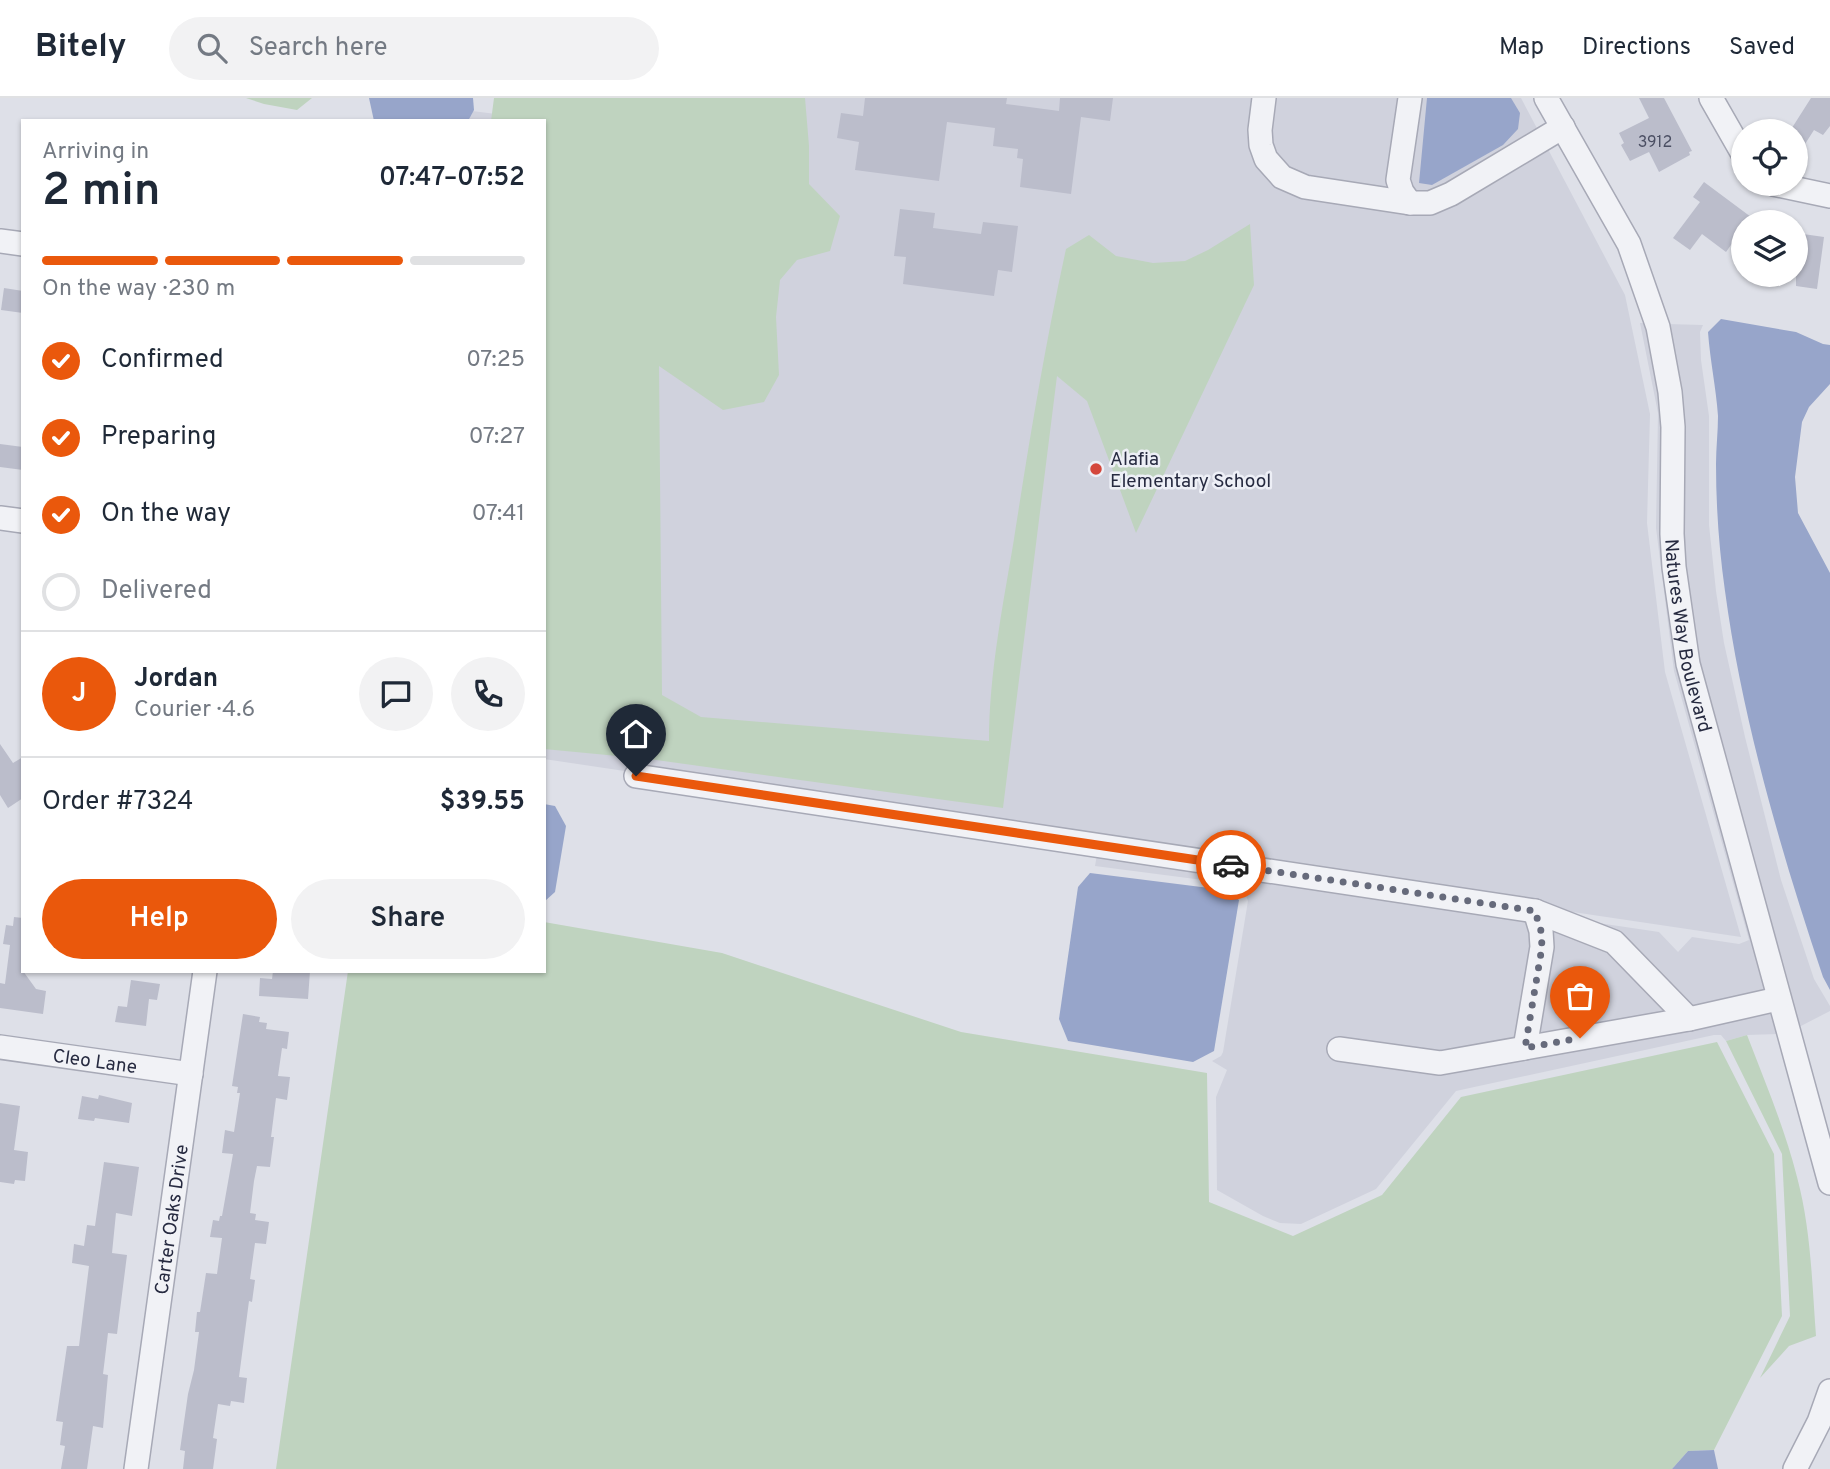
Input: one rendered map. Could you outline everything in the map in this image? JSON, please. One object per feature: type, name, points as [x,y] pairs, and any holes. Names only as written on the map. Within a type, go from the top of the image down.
[{"type":"street","points":[[1265,98],[1260,130],[1261,145],[1266,159],[1282,177],[1305,187],[1410,203],[1430,202],[1451,194],[1563,127]]},
{"type":"street","points":[[1410,98],[1398,180],[1410,203]]},
{"type":"street","name":"Natures Way Boulevard","points":[[1546,98],[1629,244],[1658,327],[1665,358],[1673,427],[1672,534],[1684,643],[1695,694],[1778,999],[1828,1168]]},
{"type":"street","points":[[1711,98],[1731,133]]},
{"type":"street","points":[[1808,191],[1830,195]]},
{"type":"street","points":[[0,241],[21,244]]},
{"type":"street","points":[[0,518],[21,522]]},
{"type":"street","points":[[636,776],[1535,911],[1614,942],[1689,1019]]},
{"type":"street","points":[[1525,1048],[1542,947],[1535,911]]},
{"type":"street","name":"Carter Oaks Drive","points":[[136,1469],[205,973]]},
{"type":"street","points":[[1339,1049],[1440,1063],[1689,1019],[1778,999]]},
{"type":"street","name":"Cleo Lane","points":[[0,1046],[191,1074]]},
{"type":"street","points":[[1795,1469],[1819,1422],[1830,1391]]},
{"type":"shaded area","name":"Alafia Elementary School","points":[[639,98],[1521,98],[1625,295],[1650,414],[1647,523],[1665,672],[1741,937],[546,759],[546,120],[598,127]]},
{"type":"shaded area","name":"Alafia Elementary School","points":[[456,109],[535,119],[454,119]]},
{"type":"shaded area","points":[[1640,323],[1646,323],[1660,392],[1662,534],[1778,1034],[1747,1035],[1726,1041],[1721,1035],[1714,1035],[1456,1091],[1376,1189],[1301,1224],[1280,1223],[1217,1190],[1216,1097],[1227,1070],[1212,1061],[1223,1052],[1248,901],[1246,896],[1226,883],[1095,866],[1098,849],[1659,932],[1678,952],[1692,937],[1739,944],[1749,940],[1674,671],[1656,528],[1658,413]]},
{"type":"shaded area","points":[[1667,324],[1703,325],[1700,332],[1701,360],[1709,416],[1709,525],[1724,643],[1781,880],[1814,979],[1830,1006],[1830,1011],[1797,1028],[1698,663],[1684,567]]},
{"type":"green space","points":[[246,98],[312,98],[297,110]]},
{"type":"green space","points":[[494,98],[805,98],[809,184],[840,216],[830,251],[797,260],[780,280],[776,317],[779,375],[764,402],[723,410],[659,366],[662,695],[701,717],[989,741],[991,690],[1001,614],[1051,321],[1066,249],[1089,235],[1116,256],[1153,263],[1185,261],[1250,224],[1254,285],[1136,533],[1087,401],[1057,376],[1003,808],[649,759],[546,749],[546,119],[491,119]]},
{"type":"green space","points":[[546,922],[722,953],[961,1032],[1207,1073],[1209,1202],[1293,1236],[1382,1195],[1461,1097],[1717,1042],[1774,1154],[1782,1316],[1714,1450],[1688,1451],[1672,1469],[276,1469],[348,973],[546,973]]},
{"type":"green space","points":[[1747,1035],[1781,1123],[1802,1197],[1816,1336],[1789,1346],[1760,1378],[1790,1316],[1782,1154],[1726,1041]]},
{"type":"water","points":[[369,98],[473,98],[474,110],[469,119],[374,119]]},
{"type":"water","points":[[1427,98],[1511,98],[1520,113],[1518,129],[1503,145],[1432,185],[1419,183]]},
{"type":"water","points":[[1721,319],[1796,332],[1830,345],[1830,384],[1809,407],[1802,422],[1795,477],[1798,513],[1830,573],[1830,990],[1823,977],[1778,835],[1732,639],[1718,528],[1718,416],[1708,332]]},
{"type":"water","points":[[546,804],[555,806],[566,826],[555,892],[546,900]]},
{"type":"water","points":[[1090,873],[1225,890],[1239,900],[1214,1051],[1193,1062],[1068,1041],[1059,1019],[1078,887]]},
{"type":"water","points":[[1714,1450],[1718,1469],[1672,1469],[1688,1451]]},
{"type":"building","points":[[865,98],[1007,98],[1006,104],[1059,111],[1060,98],[1113,98],[1110,121],[1081,117],[1071,194],[1020,187],[1023,159],[1017,158],[1018,149],[993,146],[995,128],[947,122],[939,181],[855,170],[859,142],[837,138],[841,113],[863,116]]},
{"type":"building","points":[[1639,98],[1664,98],[1692,151],[1689,152],[1690,155],[1659,172],[1649,152],[1630,161],[1621,145],[1624,143],[1619,133],[1649,118]]},
{"type":"building","points":[[1811,98],[1830,98],[1830,126],[1823,135],[1814,130],[1808,139],[1808,119],[1798,119]]},
{"type":"building","points":[[1704,182],[1742,210],[1731,210],[1731,245],[1726,252],[1702,234],[1690,250],[1673,238],[1700,202],[1693,197]]},
{"type":"building","points":[[900,209],[935,213],[933,228],[981,234],[983,222],[1018,226],[1012,272],[998,270],[994,296],[903,284],[906,257],[894,256]]},
{"type":"building","points":[[1808,235],[1824,237],[1817,289],[1803,287],[1808,287]]},
{"type":"building","points":[[4,288],[21,291],[21,313],[1,310]]},
{"type":"building","points":[[0,444],[21,447],[21,470],[0,467]]},
{"type":"building","points":[[0,744],[13,763],[21,758],[21,799],[8,808],[0,795]]},
{"type":"building","points":[[14,917],[21,918],[21,973],[24,973],[36,989],[46,991],[43,1014],[0,1008],[0,983],[5,984],[10,945],[3,944],[6,925],[13,926]]},
{"type":"building","points":[[273,973],[310,973],[308,999],[259,996],[260,978],[272,979]]},
{"type":"building","points":[[131,980],[160,984],[157,1000],[149,999],[146,1026],[115,1022],[118,1006],[127,1007]]},
{"type":"building","points":[[243,1014],[260,1017],[259,1022],[267,1023],[266,1029],[289,1032],[287,1049],[282,1048],[278,1076],[290,1077],[287,1100],[276,1098],[270,1167],[257,1166],[254,1181],[250,1213],[256,1214],[255,1220],[269,1222],[266,1244],[255,1243],[250,1279],[255,1280],[252,1302],[249,1301],[239,1377],[247,1378],[244,1403],[231,1401],[230,1406],[218,1404],[213,1438],[217,1439],[213,1469],[183,1469],[185,1451],[180,1450],[199,1332],[195,1332],[197,1312],[200,1312],[206,1273],[217,1274],[222,1238],[210,1237],[213,1220],[219,1221],[222,1216],[233,1154],[222,1153],[225,1130],[234,1132],[240,1093],[237,1093],[238,1087],[232,1086]]},
{"type":"building","points":[[99,1095],[132,1103],[129,1123],[95,1118],[94,1121],[78,1119],[82,1096],[98,1099]]},
{"type":"building","points":[[0,1103],[20,1106],[14,1150],[28,1152],[25,1181],[15,1180],[14,1184],[0,1182]]},
{"type":"building","points":[[104,1162],[139,1167],[132,1216],[116,1213],[112,1253],[127,1255],[117,1334],[108,1333],[103,1374],[108,1375],[103,1428],[93,1426],[87,1469],[61,1469],[65,1446],[60,1445],[63,1422],[56,1421],[67,1346],[79,1346],[89,1266],[72,1263],[74,1244],[84,1246],[87,1225],[95,1226]]},
{"type":"way so far","points":[[1231,865],[1535,911],[1542,947],[1525,1048],[1580,1038]]},
{"type":"place","name":"Alafia Elementary School","points":[[1096,469]]},
{"type":"route","points":[[636,776],[1231,865]]}]
